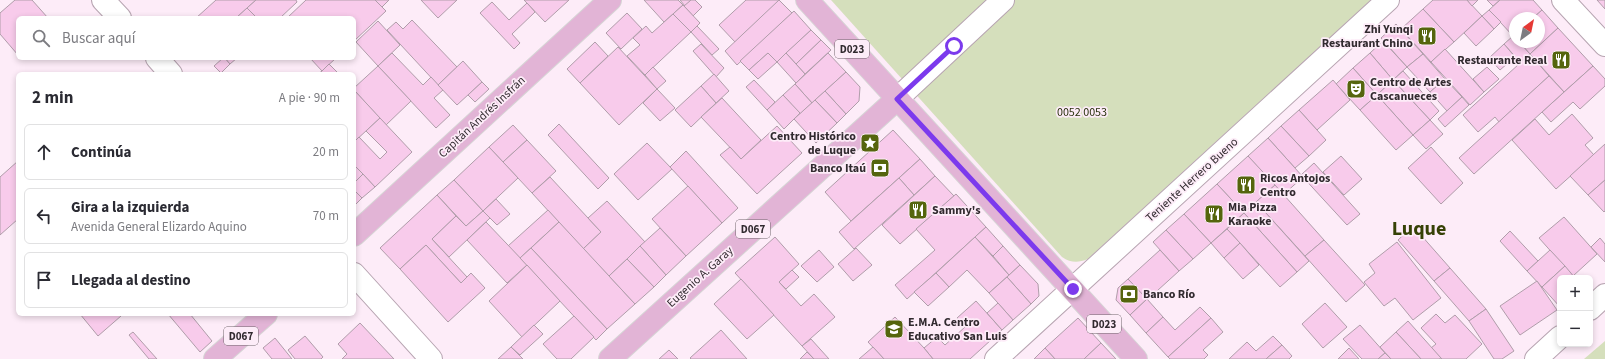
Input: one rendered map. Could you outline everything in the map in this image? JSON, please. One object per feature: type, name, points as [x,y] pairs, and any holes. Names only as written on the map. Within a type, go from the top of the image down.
[{"type":"main road","name":"Capitán Andrés Insfrán","points":[[356,233],[610,0]]},
{"type":"main road","name":"D023","points":[[807,0],[1136,359]]},
{"type":"main road","name":"Eugenio A. Garay","points":[[610,359],[897,99]]},
{"type":"main road","name":"D067","points":[[215,359],[264,316]]},
{"type":"street","points":[[104,0],[118,16]]},
{"type":"street","points":[[897,99],[1003,0]]},
{"type":"street","name":"Teniente Herrero Bueno","points":[[996,359],[1388,0]]},
{"type":"street","points":[[1563,0],[1605,45]]},
{"type":"street","points":[[159,60],[169,72]]},
{"type":"street","points":[[356,276],[431,359]]},
{"type":"street","points":[[1593,306],[1605,295]]},
{"type":"street","points":[[1536,359],[1557,340]]},
{"type":"green space","name":"0052 0053","points":[[831,0],[1371,0],[1088,259],[1075,262],[1062,257]]},
{"type":"green space","points":[[1605,341],[1605,359],[1584,359]]},
{"type":"building","points":[[15,0],[32,0],[46,16],[16,16],[16,53],[0,34],[0,13]]},
{"type":"building","points":[[216,0],[256,0],[238,16],[198,16]]},
{"type":"building","points":[[256,0],[296,0],[297,2],[282,16],[255,16],[247,8]]},
{"type":"building","points":[[306,0],[375,0],[386,11],[356,39],[356,16],[289,16]]},
{"type":"building","points":[[375,0],[389,0],[382,7]]},
{"type":"building","points":[[421,0],[457,0],[438,18]]},
{"type":"building","points":[[524,0],[569,0],[545,22]]},
{"type":"building","points":[[644,0],[678,0],[683,5],[664,22]]},
{"type":"building","points":[[680,0],[691,0],[685,6]]},
{"type":"building","points":[[691,0],[695,0],[702,7],[693,16],[684,6]]},
{"type":"building","points":[[746,0],[780,0],[735,42],[719,25]]},
{"type":"building","points":[[779,0],[792,13],[737,65],[725,51]]},
{"type":"building","points":[[1433,0],[1467,0],[1482,16],[1454,42],[1423,9]]},
{"type":"building","points":[[1467,0],[1478,0],[1472,6]]},
{"type":"building","points":[[1487,0],[1500,0],[1493,6]]},
{"type":"building","points":[[1500,0],[1533,0],[1542,10],[1540,12],[1509,12],[1509,32],[1489,10]]},
{"type":"building","points":[[1597,0],[1605,0],[1605,9]]},
{"type":"building","points":[[492,2],[509,20],[527,3],[535,12],[512,34],[520,43],[514,49],[480,13]]},
{"type":"building","points":[[683,5],[700,23],[691,32],[673,14]]},
{"type":"building","points":[[247,8],[255,16],[238,16]]},
{"type":"building","name":"Zhi Yunqi Restaurant Chino","points":[[1423,9],[1454,42],[1431,62],[1401,29]]},
{"type":"building","points":[[1489,10],[1501,22],[1494,29],[1482,16]]},
{"type":"building","points":[[794,11],[811,30],[777,62],[768,53],[749,70],[740,61]]},
{"type":"building","points":[[627,13],[642,29],[621,49],[606,33]]},
{"type":"building","points":[[1545,13],[1558,28],[1545,40]]},
{"type":"building","points":[[673,14],[691,32],[645,75],[627,56],[640,45],[633,38],[646,26],[652,33]]},
{"type":"building","points":[[1482,16],[1494,29],[1476,46],[1464,33]]},
{"type":"building","points":[[412,20],[457,67],[438,85],[387,30],[396,22],[403,29]]},
{"type":"building","points":[[378,21],[400,45],[378,66],[356,42]]},
{"type":"building","points":[[1396,24],[1423,54],[1407,67],[1381,38]]},
{"type":"building","points":[[697,26],[719,49],[712,55],[691,32]]},
{"type":"building","name":"Restaurante Real","points":[[1558,28],[1593,66],[1564,92],[1530,54],[1536,48],[1545,48],[1545,40]]},
{"type":"building","points":[[811,30],[821,40],[796,64],[786,53]]},
{"type":"building","points":[[821,40],[831,50],[805,74],[796,64]]},
{"type":"building","points":[[1509,40],[1509,48],[1524,48],[1530,54],[1520,62],[1504,44]]},
{"type":"building","points":[[1383,41],[1407,67],[1393,80],[1370,53]]},
{"type":"building","points":[[595,42],[608,56],[580,83],[567,69]]},
{"type":"building","points":[[701,44],[724,68],[716,77],[693,51]]},
{"type":"building","points":[[1504,44],[1515,57],[1500,70],[1489,58]]},
{"type":"building","points":[[618,47],[657,89],[619,125],[580,83]]},
{"type":"building","points":[[1524,48],[1536,48],[1530,54]]},
{"type":"building","points":[[1445,49],[1484,92],[1470,105],[1431,62]]},
{"type":"building","points":[[392,53],[423,85],[431,77],[443,90],[434,98],[450,115],[436,128],[378,66]]},
{"type":"building","points":[[768,53],[777,62],[758,79],[749,70]]},
{"type":"building","points":[[786,53],[805,74],[796,83],[777,62]]},
{"type":"building","points":[[828,53],[846,72],[812,103],[795,84]]},
{"type":"building","points":[[1370,53],[1393,80],[1377,95],[1353,68]]},
{"type":"building","points":[[1423,54],[1445,79],[1430,92],[1407,67]]},
{"type":"building","points":[[1530,54],[1549,76],[1499,122],[1495,117],[1478,132],[1463,115]]},
{"type":"building","points":[[221,60],[227,60],[230,64],[222,72],[214,66]]},
{"type":"building","points":[[227,60],[235,60],[230,64]]},
{"type":"building","points":[[312,60],[334,60],[322,71]]},
{"type":"building","points":[[463,61],[482,82],[457,105],[438,85]]},
{"type":"building","points":[[329,64],[337,72],[321,72]]},
{"type":"building","points":[[378,66],[411,101],[386,125],[356,92],[356,86]]},
{"type":"building","points":[[1593,66],[1605,79],[1605,86],[1580,109],[1573,102],[1551,122],[1542,112]]},
{"type":"building","points":[[653,67],[666,81],[657,89],[645,75]]},
{"type":"building","points":[[1487,67],[1499,79],[1484,92],[1473,79]]},
{"type":"building","name":"Centro de Artes Cascanueces","points":[[1353,68],[1377,95],[1360,110],[1336,84]]},
{"type":"building","points":[[1403,71],[1439,111],[1430,120],[1393,80]]},
{"type":"building","points":[[846,72],[860,87],[859,101],[846,114],[825,91]]},
{"type":"building","points":[[714,74],[729,91],[716,103],[701,86]]},
{"type":"building","points":[[1549,76],[1564,92],[1474,174],[1459,158]]},
{"type":"building","points":[[1445,79],[1462,97],[1447,111],[1430,92]]},
{"type":"building","points":[[754,80],[775,102],[767,110],[746,87]]},
{"type":"building","points":[[1333,80],[1350,100],[1317,130],[1299,110]]},
{"type":"building","points":[[1393,80],[1430,120],[1413,135],[1377,95]]},
{"type":"building","points":[[482,82],[489,89],[475,102],[468,95]]},
{"type":"building","points":[[795,84],[812,103],[800,114],[783,95]]},
{"type":"building","points":[[701,86],[716,103],[691,127],[675,110]]},
{"type":"building","points":[[657,89],[675,108],[660,121],[643,103]]},
{"type":"building","points":[[825,91],[846,114],[837,123],[815,100]]},
{"type":"building","points":[[356,92],[380,118],[356,140]]},
{"type":"building","points":[[783,95],[800,113],[784,129],[767,110]]},
{"type":"building","points":[[1377,95],[1413,135],[1396,150],[1360,110]]},
{"type":"building","points":[[1462,97],[1469,105],[1445,127],[1438,119]]},
{"type":"building","points":[[722,98],[761,140],[741,159],[701,117]]},
{"type":"building","points":[[815,100],[837,123],[816,143],[794,119]]},
{"type":"building","points":[[1299,110],[1326,140],[1309,156],[1281,126]]},
{"type":"building","points":[[1572,114],[1593,138],[1585,145],[1594,155],[1556,189],[1512,140],[1535,119],[1549,135]]},
{"type":"building","points":[[380,118],[412,152],[375,187],[356,167],[356,140],[359,137],[380,159],[387,152],[366,131]]},
{"type":"building","points":[[1430,120],[1443,134],[1426,149],[1413,135]]},
{"type":"building","points":[[559,124],[609,178],[598,189],[548,135]]},
{"type":"building","points":[[513,125],[527,140],[503,162],[489,147]]},
{"type":"building","points":[[777,126],[802,153],[757,194],[720,155],[730,147],[741,159]]},
{"type":"building","points":[[1281,126],[1309,156],[1295,168],[1268,138]]},
{"type":"building","name":"Banco Itaú","points":[[893,130],[920,159],[851,221],[825,192]]},
{"type":"building","points":[[1268,138],[1303,177],[1283,195],[1248,156]]},
{"type":"building","points":[[527,140],[556,171],[532,193],[503,162]]},
{"type":"building","points":[[647,143],[672,169],[638,200],[614,174]]},
{"type":"building","points":[[1605,144],[1605,180],[1588,195],[1570,176]]},
{"type":"building","points":[[489,147],[518,178],[483,211],[454,180]]},
{"type":"building","points":[[1431,147],[1463,183],[1441,204],[1408,168]]},
{"type":"building","points":[[686,151],[738,208],[722,223],[670,167]]},
{"type":"building","name":"Ricos Antojos Centro","points":[[1248,156],[1275,185],[1244,213],[1217,184]]},
{"type":"building","points":[[1341,156],[1362,179],[1344,195],[1323,172]]},
{"type":"building","points":[[920,159],[935,176],[914,195],[899,178]]},
{"type":"building","points":[[16,163],[16,221],[0,235],[0,177]]},
{"type":"building","points":[[1314,163],[1360,214],[1347,225],[1301,175]]},
{"type":"building","points":[[356,167],[363,174],[356,181]]},
{"type":"building","points":[[363,174],[375,187],[362,198],[356,192],[356,181]]},
{"type":"building","name":"Sammy's","points":[[935,176],[954,196],[900,244],[882,225]]},
{"type":"building","points":[[550,177],[601,232],[583,249],[532,193]]},
{"type":"building","points":[[899,178],[914,195],[854,249],[839,232]]},
{"type":"building","points":[[454,180],[483,211],[466,226],[437,195]]},
{"type":"building","points":[[1605,180],[1605,211],[1604,212],[1588,195]]},
{"type":"building","name":"Mia Pizza Karaoke","points":[[1217,184],[1244,213],[1211,243],[1184,214]]},
{"type":"building","points":[[1275,185],[1324,240],[1305,256],[1256,202]]},
{"type":"building","points":[[688,186],[722,223],[686,256],[652,219]]},
{"type":"building","points":[[356,192],[362,198],[356,204]]},
{"type":"building","points":[[956,194],[986,227],[907,299],[895,285],[935,250],[916,229]]},
{"type":"building","points":[[437,195],[456,216],[432,239],[467,277],[461,283],[426,245],[400,269],[380,248]]},
{"type":"building","points":[[496,199],[510,214],[497,225],[483,211]]},
{"type":"building","points":[[607,201],[645,242],[609,276],[583,249],[601,232],[588,218]]},
{"type":"building","points":[[1256,202],[1309,261],[1297,272],[1244,213]]},
{"type":"building","points":[[548,210],[559,222],[520,258],[508,246]]},
{"type":"building","points":[[483,211],[490,218],[449,257],[432,239],[456,216],[466,226]]},
{"type":"building","points":[[1244,213],[1297,272],[1280,287],[1227,229]]},
{"type":"building","points":[[1184,214],[1211,243],[1193,259],[1166,230]]},
{"type":"building","points":[[1564,217],[1597,254],[1574,275],[1572,275],[1539,238]]},
{"type":"building","points":[[486,222],[527,265],[507,283],[467,240]]},
{"type":"building","points":[[559,222],[635,304],[607,329],[531,248]]},
{"type":"building","points":[[1413,226],[1450,268],[1434,281],[1398,240]]},
{"type":"building","points":[[986,227],[1003,246],[993,256],[975,237]]},
{"type":"building","points":[[660,228],[686,256],[666,275],[640,246]]},
{"type":"building","points":[[1227,229],[1240,243],[1224,258],[1211,243]]},
{"type":"building","points":[[1166,230],[1193,259],[1179,271],[1153,242]]},
{"type":"building","points":[[1510,231],[1538,261],[1527,271],[1500,241]]},
{"type":"building","points":[[775,237],[799,264],[779,282],[801,306],[814,294],[835,317],[802,346],[735,273]]},
{"type":"building","points":[[975,237],[1009,275],[989,293],[967,270],[949,287],[936,273]]},
{"type":"building","points":[[1600,238],[1605,244],[1605,262],[1591,247]]},
{"type":"building","points":[[1324,240],[1365,285],[1346,302],[1305,256]]},
{"type":"building","points":[[1397,242],[1441,298],[1413,320],[1395,298],[1384,306],[1364,282],[1375,273],[1369,264]]},
{"type":"building","points":[[1240,243],[1259,265],[1243,279],[1224,258]]},
{"type":"building","points":[[426,245],[461,283],[471,273],[485,288],[448,322],[400,269]]},
{"type":"building","points":[[640,246],[666,275],[654,287],[627,259]]},
{"type":"building","points":[[1003,246],[1020,265],[1009,275],[993,256]]},
{"type":"building","points":[[531,248],[607,329],[596,340],[520,258]]},
{"type":"building","points":[[856,248],[872,265],[853,281],[838,264]]},
{"type":"building","points":[[819,250],[834,267],[817,282],[801,266]]},
{"type":"building","points":[[1160,250],[1179,271],[1147,300],[1128,279]]},
{"type":"building","points":[[1550,250],[1565,266],[1542,287],[1527,271]]},
{"type":"building","points":[[627,259],[654,287],[635,304],[609,276]]},
{"type":"building","points":[[527,265],[560,301],[522,337],[489,301]]},
{"type":"building","points":[[1020,265],[1038,284],[1039,296],[1031,304],[1007,277]]},
{"type":"building","points":[[1565,266],[1572,275],[1557,275],[1557,304],[1542,287]]},
{"type":"building","points":[[1450,268],[1486,309],[1469,321],[1434,281]]},
{"type":"building","points":[[792,270],[799,277],[786,289],[779,282]]},
{"type":"building","points":[[936,273],[949,287],[928,306],[914,292]]},
{"type":"building","points":[[1007,277],[1031,304],[1013,320],[989,293]]},
{"type":"building","points":[[741,279],[774,315],[747,339],[714,304]]},
{"type":"building","name":"Banco Río","points":[[1128,279],[1147,299],[1130,315],[1116,300],[1118,288]]},
{"type":"building","points":[[1537,281],[1557,310],[1520,335],[1500,306]]},
{"type":"building","points":[[1147,299],[1163,317],[1146,333],[1130,315]]},
{"type":"building","points":[[976,301],[1002,330],[970,359],[933,359],[924,348],[937,337],[945,345],[965,327],[957,318]]},
{"type":"building","points":[[998,303],[1013,320],[1002,330],[987,313]]},
{"type":"building","points":[[1325,303],[1347,327],[1323,348],[1302,324]]},
{"type":"building","points":[[1200,307],[1211,318],[1168,357],[1146,333],[1163,317],[1175,330]]},
{"type":"building","points":[[1486,309],[1514,351],[1502,359],[1494,359],[1469,321]]},
{"type":"building","points":[[1436,314],[1445,323],[1455,315],[1482,344],[1466,359],[1442,359],[1431,348],[1436,344],[1421,328]]},
{"type":"building","points":[[82,316],[121,316],[98,336]]},
{"type":"building","points":[[170,316],[192,316],[212,341],[200,352]]},
{"type":"building","points":[[574,316],[594,337],[571,359],[557,359],[543,344]]},
{"type":"building","name":"E.M.A. Centro Educativo San Luis","points":[[895,317],[933,359],[884,359],[868,342]]},
{"type":"building","points":[[1078,318],[1101,343],[1084,359],[1055,359],[1045,348]]},
{"type":"building","points":[[1211,318],[1223,332],[1203,350],[1208,355],[1204,359],[1170,359],[1168,357]]},
{"type":"building","points":[[1408,321],[1441,358],[1421,359],[1396,332]]},
{"type":"building","points":[[360,323],[394,359],[342,359],[347,354],[338,344]]},
{"type":"building","points":[[534,325],[543,334],[520,355],[511,347]]},
{"type":"building","points":[[1360,325],[1385,353],[1378,359],[1362,359],[1343,339]]},
{"type":"building","points":[[721,330],[747,359],[690,358]]},
{"type":"building","points":[[133,332],[157,359],[149,359],[129,335]]},
{"type":"building","points":[[1396,332],[1421,359],[1391,359],[1380,347]]},
{"type":"building","points":[[305,336],[323,357],[321,359],[295,359],[288,350]]},
{"type":"building","points":[[1273,336],[1282,345],[1266,359],[1229,359],[1247,342],[1256,351]]},
{"type":"building","points":[[275,338],[292,359],[272,359],[263,348]]},
{"type":"building","points":[[811,339],[829,359],[814,359],[802,346]]},
{"type":"building","points":[[1101,343],[1116,359],[1084,359]]},
{"type":"building","points":[[1282,345],[1292,356],[1289,359],[1266,359]]},
{"type":"building","points":[[511,347],[523,359],[498,359]]},
{"type":"building","name":"E.M.A. Centro Educativo San Luis","points":[[873,347],[884,359],[859,359]]},
{"type":"building","points":[[1045,348],[1055,359],[1034,359]]},
{"type":"building","points":[[1349,348],[1359,359],[1338,359]]},
{"type":"building","points":[[669,350],[678,359],[659,359]]},
{"type":"building","points":[[807,352],[814,359],[800,359]]},
{"type":"building","points":[[1385,353],[1391,359],[1378,359]]},
{"type":"place","name":"Zhi Yunqi Restaurant Chino","points":[[1427,36]]},
{"type":"place","name":"Restaurante Real","points":[[1561,60]]},
{"type":"place","name":"Centro de Artes Cascanueces","points":[[1356,89]]},
{"type":"place","name":"Centro Histórico de Luque","points":[[870,143]]},
{"type":"place","name":"Banco Itaú","points":[[880,168]]},
{"type":"place","name":"Ricos Antojos Centro","points":[[1246,185]]},
{"type":"place","name":"Sammy's","points":[[918,210]]},
{"type":"place","name":"Mia Pizza Karaoke","points":[[1214,214]]},
{"type":"place","name":"Banco Río","points":[[1129,294]]},
{"type":"place","name":"E.M.A. Centro Educativo San Luis","points":[[894,329]]},
{"type":"district","name":"Luque","points":[[1419,229]]},
{"type":"route","points":[[954,46],[897,99],[1073,289]]}]
